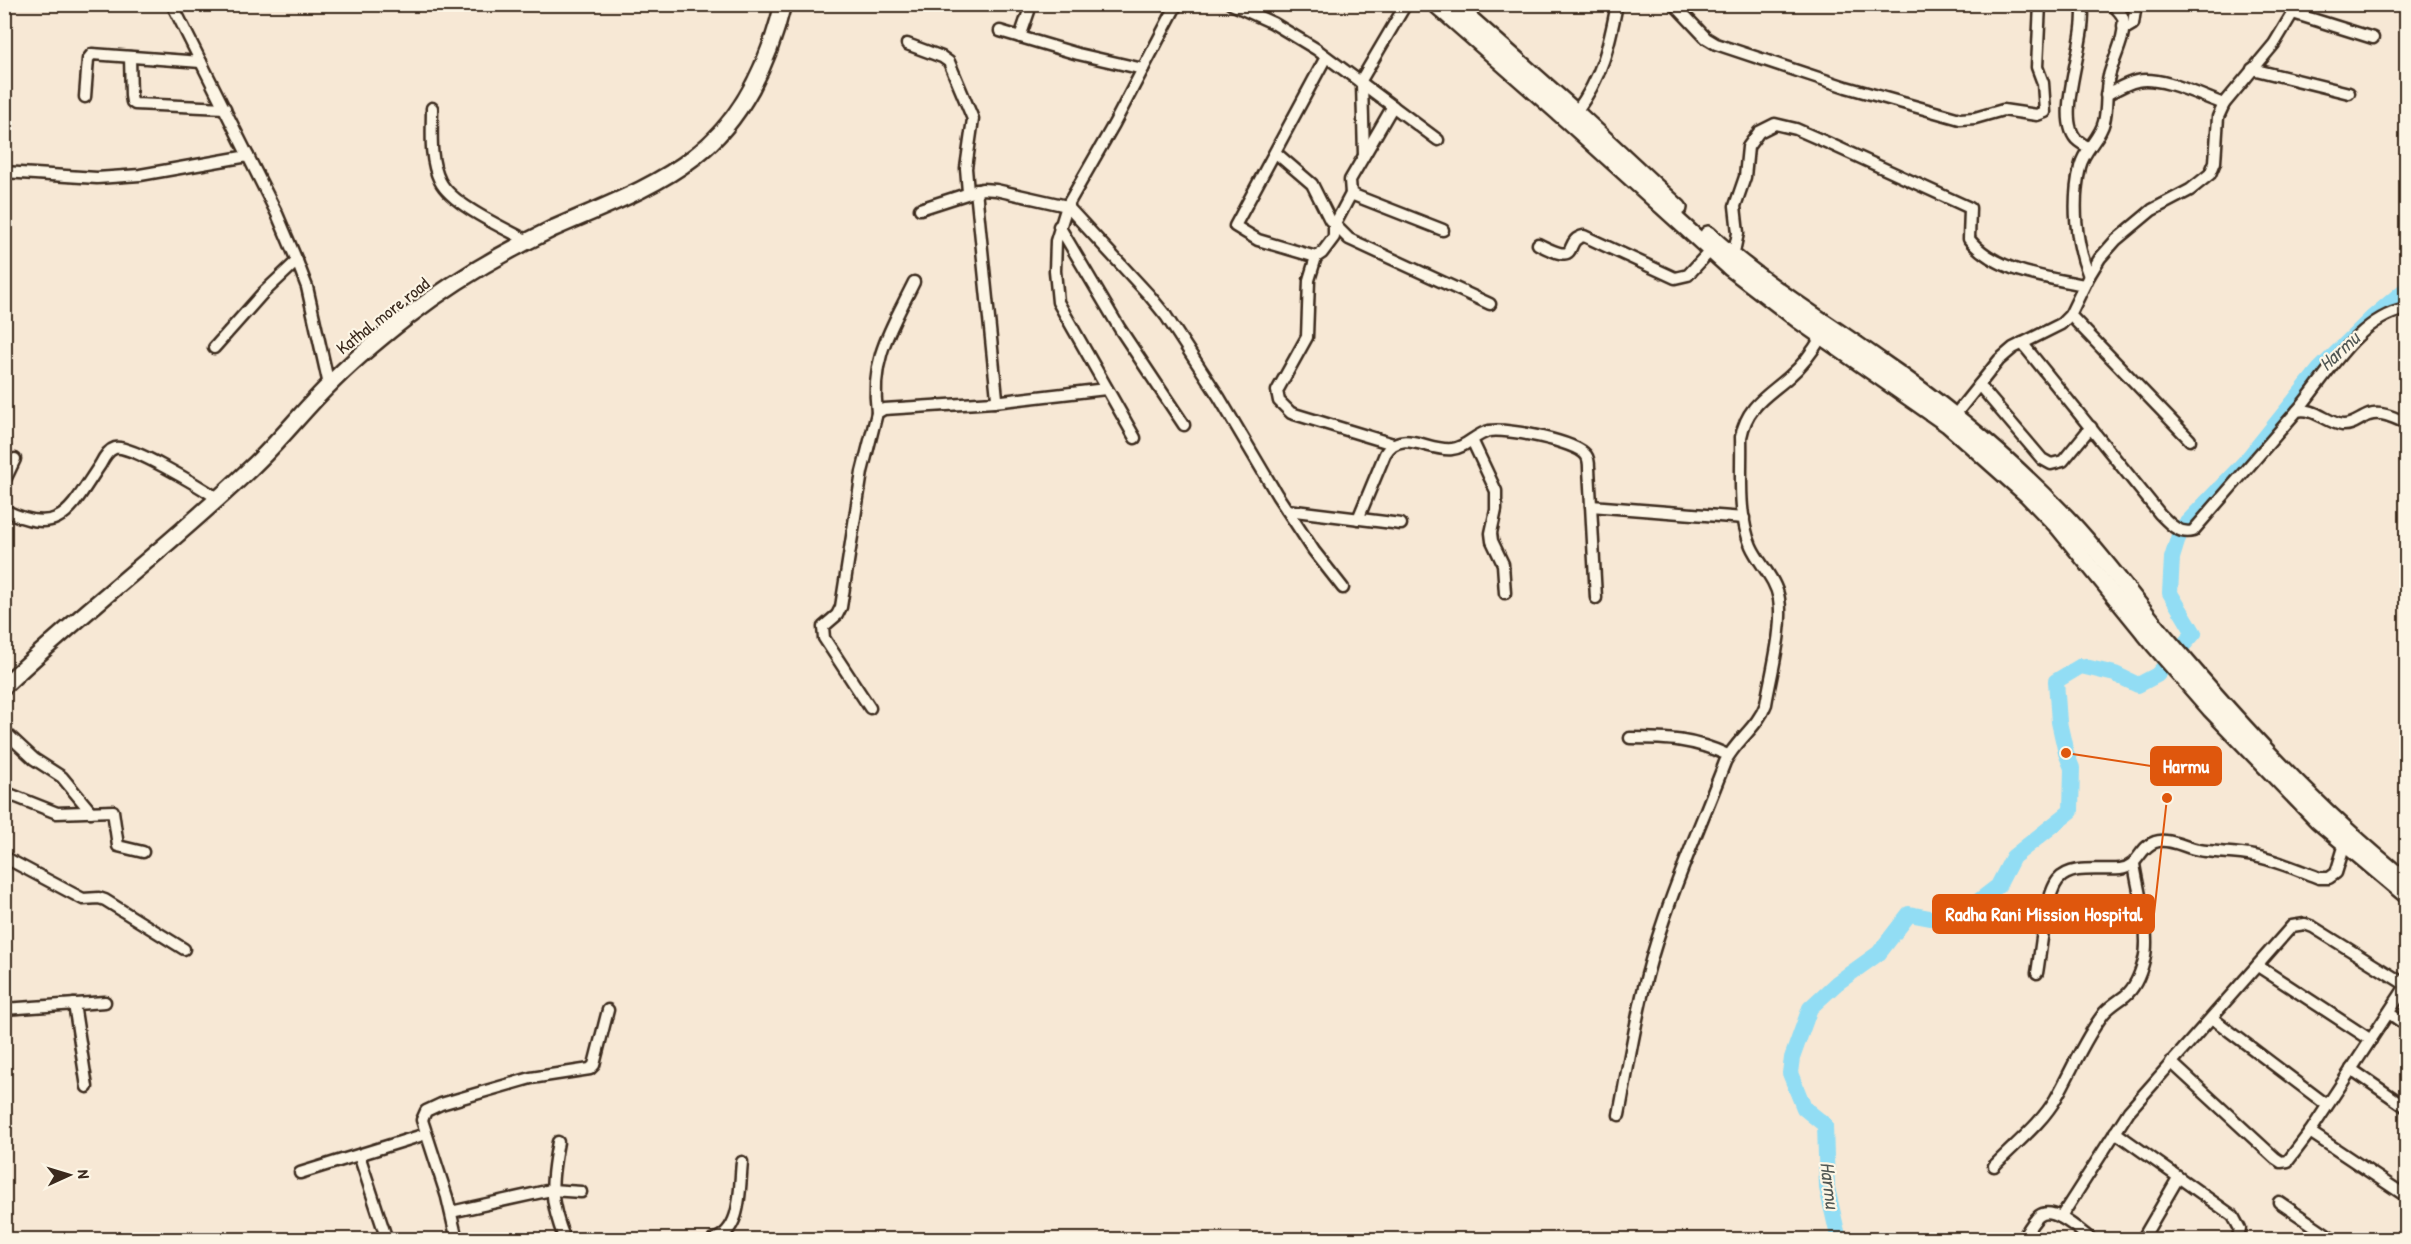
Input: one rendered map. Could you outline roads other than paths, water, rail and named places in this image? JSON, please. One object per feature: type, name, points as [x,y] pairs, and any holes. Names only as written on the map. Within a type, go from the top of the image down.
[{"type":"street","points":[[172,4],[277,214],[297,261],[307,288],[329,385]]},
{"type":"street","name":"Kathal more road","points":[[4,686],[61,633],[252,468],[329,385],[407,317],[458,282],[528,241],[632,194],[700,152],[729,122],[745,99],[772,41],[783,4]]},
{"type":"street","points":[[1020,37],[1029,11],[1027,4]]},
{"type":"street","points":[[1135,438],[1058,302],[1055,250],[1059,226],[1067,206],[1177,4]]},
{"type":"street","points":[[1231,4],[1273,23],[1326,57],[1438,140]]},
{"type":"street","points":[[1364,156],[1361,82],[1406,4]]},
{"type":"street","points":[[1435,4],[1710,251],[1798,320],[1947,424],[2027,495],[2058,526],[2186,670],[2262,748],[2340,824],[2406,881]]},
{"type":"street","points":[[1576,112],[1589,95],[1607,55],[1617,4]]},
{"type":"street","points":[[1674,4],[1706,38],[1716,44],[1846,87],[1960,118],[1975,118],[2003,110],[2037,115],[2045,112],[2043,82],[2037,67],[2040,4]]},
{"type":"street","points":[[2082,4],[2084,20],[2069,103],[2072,132],[2076,139],[2088,147]]},
{"type":"street","points":[[2086,280],[2080,255],[2077,215],[2080,168],[2088,147],[2104,123],[2108,79],[2123,26],[2120,12],[2111,4]]},
{"type":"street","points":[[2123,26],[2128,27],[2133,24],[2136,4]]},
{"type":"street","points":[[1463,7],[1733,257],[1955,415],[2066,517],[2160,641]]},
{"type":"street","points":[[1955,415],[2000,360],[2022,343],[2061,324],[2070,315],[2086,280],[2100,258],[2134,223],[2152,210],[2190,190],[2210,174],[2215,162],[2218,117],[2224,104],[2274,44],[2296,9],[2373,38]]},
{"type":"street","points":[[1000,31],[1078,54],[1143,69]]},
{"type":"street","points":[[907,44],[942,57],[949,62],[972,117],[966,168],[972,191],[997,394],[993,402]]},
{"type":"street","points":[[85,97],[89,56],[201,62]]},
{"type":"street","points":[[130,57],[131,96],[135,105],[225,108]]},
{"type":"street","points":[[1316,257],[1258,240],[1235,226],[1326,57]]},
{"type":"street","points":[[2252,69],[2349,93]]},
{"type":"street","points":[[2106,95],[2138,80],[2150,80],[2224,104]]},
{"type":"street","points":[[1393,106],[1350,180],[1351,194],[1335,226],[1334,237],[1316,257],[1309,280],[1307,337],[1277,391],[1279,400],[1291,413],[1393,444]]},
{"type":"street","points":[[432,108],[432,154],[440,182],[453,198],[528,241]]},
{"type":"street","points":[[1733,257],[1738,233],[1735,206],[1745,177],[1748,147],[1759,132],[1775,124],[1796,129],[1970,208],[1969,239],[2001,263],[2032,274],[2086,280]]},
{"type":"street","points":[[1276,153],[1312,184],[1326,214],[1335,226],[1358,244],[1490,304]]},
{"type":"street","points":[[4,172],[35,176],[97,178],[140,175],[248,156]]},
{"type":"street","points":[[920,209],[972,191],[996,190],[1067,206],[1166,316],[1219,396],[1287,510],[1342,588]]},
{"type":"street","points":[[1351,194],[1443,230]]},
{"type":"street","points":[[1059,226],[1120,329],[1184,425]]},
{"type":"street","points":[[1539,244],[1557,253],[1566,254],[1576,239],[1584,236],[1675,278],[1688,275],[1710,251]]},
{"type":"street","points":[[214,348],[262,294],[297,261]]},
{"type":"street","points":[[870,708],[824,638],[822,629],[824,624],[837,615],[841,607],[862,472],[877,413],[875,383],[880,352],[914,282]]},
{"type":"street","points":[[2022,343],[2160,514],[2178,529],[2193,531],[2297,411],[2344,350],[2384,315],[2406,309]]},
{"type":"street","points":[[2070,315],[2190,440]]},
{"type":"street","points":[[1619,1115],[1635,1026],[1648,973],[1673,897],[1728,755],[1762,716],[1766,704],[1781,612],[1779,596],[1752,548],[1744,518],[1741,437],[1747,416],[1761,400],[1803,363],[1822,336]]},
{"type":"street","points":[[1979,385],[2042,459],[2051,464],[2063,461],[2091,427]]},
{"type":"street","points":[[877,413],[884,409],[993,402],[1106,389]]},
{"type":"street","points":[[2297,411],[2311,411],[2341,424],[2349,425],[2377,414],[2385,414],[2406,423]]},
{"type":"street","points":[[1358,519],[1385,454],[1393,444],[1403,440],[1452,450],[1461,447],[1481,433],[1518,432],[1579,450],[1588,459],[1596,598]]},
{"type":"street","points":[[1472,440],[1496,491],[1496,510],[1491,533],[1492,541],[1503,564],[1505,593]]},
{"type":"street","points":[[4,510],[36,522],[46,522],[60,516],[75,501],[105,456],[112,449],[118,448],[130,451],[172,471],[217,498]]},
{"type":"street","points":[[4,482],[15,459]]},
{"type":"street","points":[[1591,506],[1744,518]]},
{"type":"street","points":[[1287,510],[1401,524]]},
{"type":"street","points":[[2186,670],[2210,709],[2281,783],[2345,844],[2406,895]]},
{"type":"street","points":[[4,731],[34,759],[62,777],[90,812]]},
{"type":"street","points":[[1630,738],[1696,742],[1728,755]]},
{"type":"street","points":[[4,792],[57,813],[113,811],[118,846],[143,852]]},
{"type":"street","points":[[2037,973],[2049,905],[2059,879],[2075,871],[2117,870],[2134,864],[2147,847],[2154,842],[2163,841],[2201,850],[2256,856],[2319,878],[2329,878],[2336,873],[2345,844]]},
{"type":"street","points":[[4,857],[83,900],[99,898],[105,900],[184,949]]},
{"type":"street","points":[[1994,1166],[2048,1110],[2101,1017],[2111,1005],[2126,996],[2134,985],[2145,958],[2146,942],[2134,864]]},
{"type":"street","points":[[2061,1217],[2135,1103],[2171,1062],[2212,1018],[2292,926],[2305,924],[2324,933],[2406,985],[2292,1158],[2281,1162],[2171,1062]]},
{"type":"street","points":[[2258,966],[2371,1040]]},
{"type":"street","points":[[4,1009],[105,1002]]},
{"type":"street","points":[[75,1004],[87,1087]]},
{"type":"street","points":[[457,1239],[451,1212],[422,1120],[423,1114],[441,1104],[531,1078],[590,1069],[594,1065],[608,1010]]},
{"type":"street","points":[[2389,1013],[2406,1025]]},
{"type":"street","points":[[2212,1018],[2327,1106]]},
{"type":"street","points":[[2351,1069],[2406,1107]]},
{"type":"street","points":[[2115,1131],[2233,1216],[2240,1230],[2237,1239]]},
{"type":"street","points":[[2310,1132],[2406,1196]]},
{"type":"street","points":[[300,1173],[426,1134]]},
{"type":"street","points":[[558,1142],[551,1190],[555,1213],[565,1239]]},
{"type":"street","points":[[359,1155],[387,1239]]},
{"type":"street","points":[[713,1239],[725,1235],[733,1225],[742,1162]]},
{"type":"street","points":[[2142,1239],[2178,1178]]},
{"type":"street","points":[[451,1212],[551,1190],[581,1192]]},
{"type":"street","points":[[2279,1202],[2328,1238]]},
{"type":"street","points":[[2022,1239],[2040,1215],[2047,1213],[2061,1217],[2086,1238]]},
{"type":"waterway","name":"Harmu","points":[[1839,1240],[1827,1188],[1825,1125],[1804,1108],[1790,1073],[1792,1058],[1810,1008],[1837,983],[1879,953],[1909,914],[1951,922],[1998,886],[2013,857],[2071,811],[2072,768],[2059,722],[2056,681],[2081,666],[2115,674],[2138,685],[2157,675],[2194,633],[2170,593],[2172,558],[2181,529],[2246,461],[2319,370],[2373,317],[2406,289]]},
{"type":"place","name":"Harmu","points":[[2066,753]]},
{"type":"place","name":"Radha Rani Mission Hospital","points":[[2167,798]]}]
